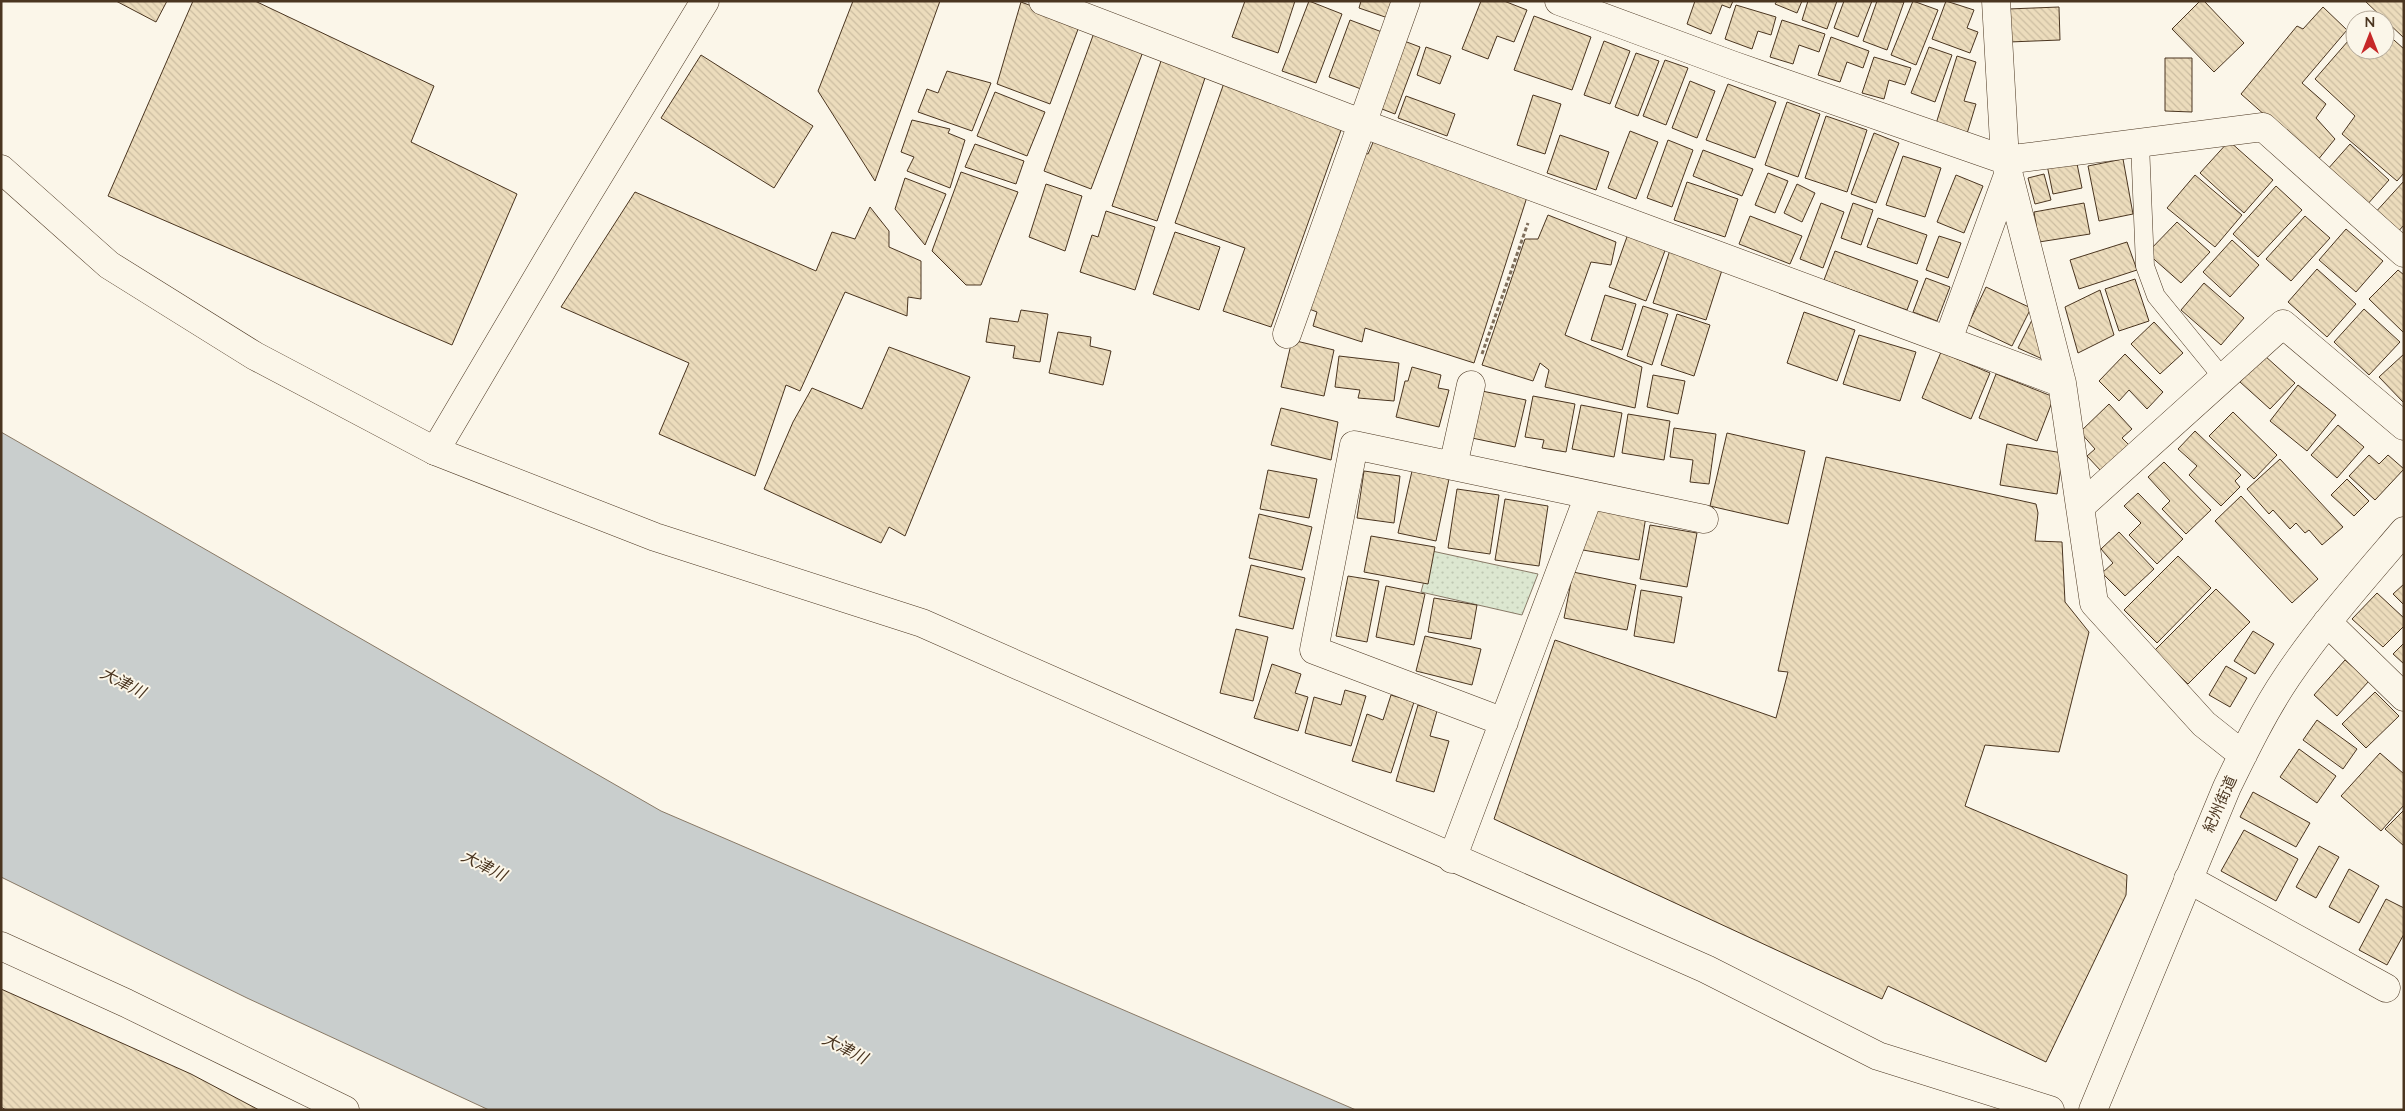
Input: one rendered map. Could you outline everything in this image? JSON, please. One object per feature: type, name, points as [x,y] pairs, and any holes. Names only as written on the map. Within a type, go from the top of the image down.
[{"type":"street","points":[[435,451],[562,236],[705,1]]},
{"type":"street","points":[[1043,1],[1361,123],[2062,383]]},
{"type":"street","points":[[1287,334],[1406,1]]},
{"type":"street","points":[[1559,1],[2006,168],[2140,143],[2262,127],[2404,253]]},
{"type":"street","points":[[1996,1],[2006,168],[2062,383],[2094,604],[2204,724],[2243,755]]},
{"type":"street","points":[[1948,340],[2006,168]]},
{"type":"street","points":[[1,169],[109,265],[255,356],[435,451],[655,537],[922,622],[1452,859],[1706,970],[1878,1056],[2050,1110]]},
{"type":"street","points":[[2081,506],[2283,324],[2404,426]]},
{"type":"street","points":[[1454,466],[1471,385]]},
{"type":"street","points":[[1504,722],[1314,650],[1354,445],[1704,519]]},
{"type":"street","points":[[1452,859],[1589,495]]},
{"type":"street","name":"紀州街道","points":[[2093,1110],[2188,879],[2227,787],[2243,755],[2286,678],[2327,622],[2404,531]]},
{"type":"street","points":[[2327,622],[2404,697]]},
{"type":"street","points":[[2188,879],[2386,988]]},
{"type":"street","points":[[1,946],[126,1003],[346,1110]]},
{"type":"lane","points":[[2140,143],[2145,266],[2156,296],[2223,378]]},
{"type":"path","points":[[1471,385],[1540,189]]},
{"type":"green space","points":[[1432,551],[1538,574],[1522,615],[1421,592]]},
{"type":"water","name":"大津川","points":[[1,432],[661,811],[1356,1110],[489,1110],[247,998],[1,877]]},
{"type":"building","points":[[116,1],[167,1],[156,22]]},
{"type":"building","points":[[193,1],[255,1],[434,86],[411,142],[517,194],[452,345],[108,196]]},
{"type":"building","points":[[853,1],[940,1],[875,181],[818,91]]},
{"type":"building","points":[[1245,1],[1295,1],[1278,53],[1232,37]]},
{"type":"building","points":[[1309,1],[1342,14],[1316,83],[1282,71]]},
{"type":"building","points":[[1361,1],[1394,1],[1388,18],[1359,8]]},
{"type":"building","points":[[1481,1],[1504,1],[1527,10],[1514,42],[1497,36],[1488,59],[1462,49]]},
{"type":"building","points":[[1695,1],[1733,1],[1730,8],[1722,5],[1711,34],[1687,24]]},
{"type":"building","points":[[1777,1],[1802,1],[1797,13],[1775,4]]},
{"type":"building","points":[[1808,1],[1837,1],[1827,29],[1802,20]]},
{"type":"building","points":[[1844,1],[1872,1],[1858,37],[1834,28]]},
{"type":"building","points":[[1877,1],[1904,2],[1887,50],[1863,41]]},
{"type":"building","points":[[1913,1],[1938,10],[1916,65],[1891,55]]},
{"type":"building","points":[[1946,1],[1974,10],[1967,28],[1978,32],[1970,53],[1932,39]]},
{"type":"building","points":[[2200,1],[2204,1],[2244,43],[2214,72],[2172,29]]},
{"type":"building","points":[[2365,1],[2404,1],[2404,38],[2395,29],[2395,10],[2374,10]]},
{"type":"building","points":[[1021,2],[1080,24],[1050,104],[997,84]]},
{"type":"building","points":[[1736,5],[1776,17],[1771,35],[1758,31],[1752,49],[1725,39]]},
{"type":"building","points":[[2059,7],[2060,40],[2009,42],[2008,9]]},
{"type":"building","points":[[2323,7],[2345,28],[2345,32],[2302,83],[2326,104],[2316,118],[2335,139],[2317,161],[2241,94],[2297,26],[2303,29]]},
{"type":"building","points":[[1534,16],[1591,37],[1572,90],[1514,70]]},
{"type":"building","points":[[1350,20],[1382,32],[1361,89],[1329,77]]},
{"type":"building","points":[[1782,20],[1825,34],[1819,52],[1799,45],[1793,64],[1770,57]]},
{"type":"building","points":[[1095,30],[1144,49],[1091,189],[1044,171]]},
{"type":"building","points":[[1831,37],[1869,51],[1863,68],[1847,62],[1840,82],[1818,75]]},
{"type":"building","points":[[1399,39],[1420,47],[1395,114],[1374,106]]},
{"type":"building","points":[[1604,41],[1630,51],[1610,104],[1584,95]]},
{"type":"building","points":[[2395,41],[2404,49],[2404,173],[2397,181],[2342,134],[2355,116],[2315,79],[2345,44],[2345,60],[2395,60]]},
{"type":"building","points":[[1426,47],[1451,56],[1440,84],[1417,75]]},
{"type":"building","points":[[1929,47],[1952,55],[1935,102],[1911,93]]},
{"type":"building","points":[[1636,53],[1659,61],[1638,116],[1615,107]]},
{"type":"building","points":[[701,55],[813,126],[774,188],[661,118]]},
{"type":"building","points":[[1957,56],[1976,62],[1964,101],[1976,104],[1966,137],[1935,127]]},
{"type":"building","points":[[1874,57],[1911,68],[1905,85],[1889,80],[1884,99],[1862,93]]},
{"type":"building","points":[[1162,58],[1207,72],[1157,221],[1112,206]]},
{"type":"building","points":[[2165,58],[2192,58],[2192,112],[2165,111]]},
{"type":"building","points":[[1665,60],[1688,68],[1666,125],[1643,116]]},
{"type":"building","points":[[947,71],[991,83],[972,131],[918,112],[927,89],[938,93]]},
{"type":"building","points":[[1225,80],[1344,122],[1271,327],[1223,311],[1245,248],[1175,223]]},
{"type":"building","points":[[1690,81],[1715,91],[1697,138],[1672,128]]},
{"type":"building","points":[[1728,84],[1776,102],[1755,158],[1706,140]]},
{"type":"building","points":[[995,92],[1045,112],[1027,156],[977,136]]},
{"type":"building","points":[[1533,95],[1561,104],[1545,154],[1517,145]]},
{"type":"building","points":[[1406,96],[1455,114],[1447,136],[1398,118]]},
{"type":"building","points":[[1787,102],[1820,114],[1798,177],[1765,165]]},
{"type":"building","points":[[1826,116],[1867,130],[1847,192],[1805,178]]},
{"type":"building","points":[[912,120],[950,129],[948,133],[965,140],[950,188],[907,171],[914,157],[901,152]]},
{"type":"building","points":[[1630,131],[1658,142],[1636,199],[1608,188]]},
{"type":"building","points":[[1874,133],[1899,143],[1876,203],[1851,194]]},
{"type":"building","points":[[1560,135],[1609,152],[1596,190],[1547,173]]},
{"type":"building","points":[[1375,138],[1527,197],[1474,363],[1365,328],[1362,342],[1313,326],[1317,312],[1304,307],[1358,151],[1368,154]]},
{"type":"building","points":[[1668,140],[1693,150],[1672,207],[1647,198]]},
{"type":"building","points":[[2229,141],[2273,180],[2244,213],[2200,173]]},
{"type":"building","points":[[975,144],[1024,161],[1016,184],[965,167]]},
{"type":"building","points":[[2350,144],[2389,180],[2366,206],[2327,170]]},
{"type":"building","points":[[1703,150],[1753,169],[1742,196],[1693,176]]},
{"type":"building","points":[[1903,156],[1941,168],[1925,217],[1886,205]]},
{"type":"building","points":[[2076,159],[2082,188],[2053,194],[2047,165]]},
{"type":"building","points":[[2123,159],[2133,214],[2099,221],[2088,166]]},
{"type":"building","points":[[961,172],[1018,192],[981,285],[966,285],[932,251]]},
{"type":"building","points":[[1768,173],[1788,181],[1775,213],[1755,205]]},
{"type":"building","points":[[2044,174],[2051,200],[2035,204],[2028,178]]},
{"type":"building","points":[[1956,175],[1983,186],[1964,233],[1937,222]]},
{"type":"building","points":[[2195,175],[2242,215],[2215,247],[2167,208]]},
{"type":"building","points":[[905,178],[946,194],[925,245],[895,209]]},
{"type":"building","points":[[2404,181],[2404,225],[2395,235],[2373,215]]},
{"type":"building","points":[[1687,182],[1738,199],[1725,237],[1674,220]]},
{"type":"building","points":[[1046,184],[1082,196],[1065,251],[1029,237]]},
{"type":"building","points":[[1797,184],[1815,193],[1802,222],[1784,213]]},
{"type":"building","points":[[2276,186],[2302,210],[2258,257],[2233,234]]},
{"type":"building","points":[[635,192],[816,271],[832,232],[855,239],[870,207],[889,231],[889,247],[921,261],[921,299],[908,297],[907,316],[845,292],[800,391],[786,385],[755,476],[659,434],[689,363],[561,307]]},
{"type":"building","points":[[1821,203],[1844,212],[1823,268],[1800,259]]},
{"type":"building","points":[[1853,203],[1873,210],[1861,245],[1841,238]]},
{"type":"building","points":[[2084,203],[2090,234],[2039,242],[2034,212]]},
{"type":"building","points":[[1106,211],[1155,227],[1135,290],[1080,272],[1092,235],[1098,237]]},
{"type":"building","points":[[1548,215],[1616,242],[1611,265],[1591,262],[1565,335],[1642,367],[1635,408],[1545,387],[1549,370],[1540,363],[1533,381],[1482,365],[1525,239],[1538,239]]},
{"type":"building","points":[[1750,216],[1802,236],[1790,264],[1739,244]]},
{"type":"building","points":[[2305,216],[2330,238],[2291,281],[2266,259]]},
{"type":"building","points":[[1878,218],[1927,235],[1917,264],[1867,247]]},
{"type":"building","points":[[2177,222],[2210,252],[2181,283],[2147,253]]},
{"type":"building","points":[[2346,229],[2383,261],[2356,292],[2319,260]]},
{"type":"building","points":[[1175,232],[1220,247],[1199,310],[1153,294]]},
{"type":"building","points":[[1628,234],[1666,248],[1646,301],[1609,287]]},
{"type":"building","points":[[1939,236],[1961,243],[1948,278],[1926,270]]},
{"type":"building","points":[[2232,240],[2259,265],[2230,297],[2203,272]]},
{"type":"building","points":[[2127,242],[2137,270],[2079,289],[2070,260]]},
{"type":"building","points":[[1670,250],[1723,267],[1706,320],[1653,303]]},
{"type":"building","points":[[1835,251],[1918,281],[1907,310],[1824,280]]},
{"type":"building","points":[[2317,269],[2356,304],[2327,337],[2288,302]]},
{"type":"building","points":[[2398,270],[2404,275],[2404,333],[2369,299]]},
{"type":"building","points":[[1926,278],[1950,287],[1937,321],[1913,312]]},
{"type":"building","points":[[2135,279],[2149,321],[2119,331],[2105,289]]},
{"type":"building","points":[[2204,283],[2244,318],[2221,345],[2181,310]]},
{"type":"building","points":[[1986,287],[2031,308],[2012,346],[1968,325]]},
{"type":"building","points":[[2100,290],[2114,335],[2078,353],[2065,307]]},
{"type":"building","points":[[1605,295],[1636,304],[1622,350],[1591,340]]},
{"type":"building","points":[[1643,306],[1668,314],[1652,365],[1627,356]]},
{"type":"building","points":[[2364,309],[2400,342],[2369,375],[2334,342]]},
{"type":"building","points":[[1021,310],[1048,314],[1040,362],[1013,358],[1015,346],[986,342],[990,318],[1018,322]]},
{"type":"building","points":[[1804,312],[1855,330],[1837,381],[1787,363]]},
{"type":"building","points":[[1677,314],[1710,325],[1694,376],[1661,365]]},
{"type":"building","points":[[2034,316],[2049,362],[2018,348]]},
{"type":"building","points":[[2154,322],[2183,353],[2160,374],[2131,344]]},
{"type":"building","points":[[1058,332],[1091,337],[1090,346],[1111,351],[1103,385],[1049,373]]},
{"type":"building","points":[[1859,335],[1916,352],[1900,401],[1843,384]]},
{"type":"building","points":[[1292,340],[1334,350],[1324,396],[1281,387]]},
{"type":"building","points":[[889,347],[970,377],[905,536],[889,527],[881,543],[764,489],[793,422],[812,388],[862,409]]},
{"type":"building","points":[[1941,352],[1990,373],[1971,419],[1922,398]]},
{"type":"building","points":[[2125,354],[2163,392],[2147,409],[2129,390],[2119,401],[2099,381]]},
{"type":"building","points":[[2404,354],[2404,403],[2379,377]]},
{"type":"building","points":[[1339,356],[1399,363],[1394,401],[1358,398],[1360,390],[1335,387]]},
{"type":"building","points":[[2265,356],[2295,383],[2270,409],[2240,382]]},
{"type":"building","points":[[1412,367],[1441,375],[1438,388],[1449,390],[1439,427],[1396,417],[1405,381],[1408,381]]},
{"type":"building","points":[[1996,374],[2054,397],[2037,441],[1979,418]]},
{"type":"building","points":[[1653,375],[1685,381],[1678,414],[1647,407]]},
{"type":"building","points":[[2298,385],[2336,415],[2307,451],[2270,421]]},
{"type":"building","points":[[1482,391],[1526,400],[1515,447],[1472,438]]},
{"type":"building","points":[[1533,396],[1575,404],[1566,452],[1542,448],[1544,440],[1525,437]]},
{"type":"building","points":[[2109,404],[2132,429],[2122,438],[2129,445],[2101,471],[2087,456],[2095,449],[2080,432]]},
{"type":"building","points":[[1581,405],[1622,413],[1614,457],[1572,449]]},
{"type":"building","points":[[1281,408],[1338,422],[1331,460],[1271,445]]},
{"type":"building","points":[[2233,412],[2277,455],[2254,479],[2209,436]]},
{"type":"building","points":[[1628,414],[1670,421],[1664,460],[1622,453]]},
{"type":"building","points":[[2338,425],[2364,447],[2337,478],[2311,455]]},
{"type":"building","points":[[1674,428],[1716,434],[1709,484],[1690,482],[1693,460],[1670,457]]},
{"type":"building","points":[[2195,431],[2241,475],[2235,481],[2240,487],[2221,506],[2189,475],[2197,466],[2178,449]]},
{"type":"building","points":[[1727,433],[1805,451],[1788,524],[1710,506]]},
{"type":"building","points":[[2007,444],[2063,453],[2057,494],[2000,485]]},
{"type":"building","points":[[2369,455],[2379,464],[2388,455],[2404,469],[2375,500],[2349,476]]},
{"type":"building","points":[[1826,457],[2036,504],[2038,513],[2035,541],[2062,542],[2065,602],[2089,632],[2059,752],[1985,745],[1965,806],[2127,875],[2126,895],[2046,1062],[1888,986],[1882,999],[1494,819],[1555,640],[1776,718],[1788,672],[1778,671]]},
{"type":"building","points":[[2280,459],[2343,527],[2322,545],[2309,530],[2305,533],[2296,523],[2290,529],[2273,510],[2269,514],[2247,489]]},
{"type":"building","points":[[2164,462],[2211,510],[2186,534],[2162,509],[2170,501],[2148,477]]},
{"type":"building","points":[[1268,470],[1317,479],[1309,518],[1260,509]]},
{"type":"building","points":[[1364,471],[1400,476],[1394,523],[1357,518]]},
{"type":"building","points":[[1412,471],[1449,479],[1436,541],[1398,533]]},
{"type":"building","points":[[2347,479],[2369,501],[2354,516],[2331,495]]},
{"type":"building","points":[[1457,489],[1499,495],[1490,554],[1448,548]]},
{"type":"building","points":[[2138,493],[2183,539],[2157,564],[2129,535],[2141,523],[2124,506]]},
{"type":"building","points":[[2241,496],[2318,579],[2292,603],[2215,521]]},
{"type":"building","points":[[1505,499],[1548,506],[1539,566],[1495,560]]},
{"type":"building","points":[[1590,507],[1646,516],[1639,560],[1583,550]]},
{"type":"building","points":[[1259,514],[1312,527],[1302,570],[1249,558]]},
{"type":"building","points":[[1650,525],[1697,533],[1687,587],[1640,579]]},
{"type":"building","points":[[2119,532],[2154,569],[2125,596],[2102,573],[2113,563],[2101,549]]},
{"type":"building","points":[[1371,536],[1435,547],[1428,584],[1364,572]]},
{"type":"building","points":[[2178,556],[2211,588],[2157,643],[2124,610]]},
{"type":"building","points":[[1251,565],[1305,578],[1293,629],[1239,616]]},
{"type":"building","points":[[1573,572],[1636,585],[1627,630],[1564,618]]},
{"type":"building","points":[[1348,576],[1379,581],[1367,642],[1336,636]]},
{"type":"building","points":[[2404,584],[2404,605],[2393,594]]},
{"type":"building","points":[[1386,586],[1425,594],[1414,645],[1376,637]]},
{"type":"building","points":[[2216,589],[2250,622],[2188,684],[2154,651]]},
{"type":"building","points":[[1641,590],[1682,597],[1674,643],[1634,636]]},
{"type":"building","points":[[2377,593],[2404,618],[2404,626],[2383,647],[2352,619]]},
{"type":"building","points":[[1434,598],[1477,605],[1471,639],[1428,632]]},
{"type":"building","points":[[1236,629],[1268,637],[1253,701],[1220,693]]},
{"type":"building","points":[[2253,631],[2274,644],[2255,674],[2234,661]]},
{"type":"building","points":[[1425,636],[1481,649],[1472,685],[1416,671]]},
{"type":"building","points":[[2404,643],[2404,664],[2393,654]]},
{"type":"building","points":[[2345,660],[2369,681],[2337,716],[2314,695]]},
{"type":"building","points":[[1272,664],[1301,674],[1295,693],[1308,697],[1298,731],[1254,718]]},
{"type":"building","points":[[2226,666],[2247,678],[2230,707],[2209,695]]},
{"type":"building","points":[[1345,690],[1366,696],[1351,746],[1305,733],[1314,697],[1341,705]]},
{"type":"building","points":[[2375,692],[2399,716],[2366,748],[2342,724]]},
{"type":"building","points":[[1391,695],[1414,702],[1391,773],[1352,761],[1367,714],[1383,720]]},
{"type":"building","points":[[1418,705],[1437,711],[1430,736],[1449,741],[1434,792],[1396,781]]},
{"type":"building","points":[[2317,720],[2357,749],[2343,769],[2303,740]]},
{"type":"building","points":[[2299,749],[2336,776],[2317,803],[2280,777]]},
{"type":"building","points":[[2380,753],[2404,774],[2404,805],[2381,831],[2341,796]]},
{"type":"building","points":[[2253,792],[2310,823],[2296,847],[2240,817]]},
{"type":"building","points":[[2404,810],[2404,846],[2385,829]]},
{"type":"building","points":[[2244,830],[2298,859],[2276,901],[2221,871]]},
{"type":"building","points":[[2319,846],[2339,857],[2316,898],[2296,887]]},
{"type":"building","points":[[2349,869],[2379,886],[2359,923],[2329,907]]},
{"type":"building","points":[[2386,899],[2404,908],[2404,934],[2387,965],[2359,950]]},
{"type":"building","points":[[1,989],[191,1074],[259,1110],[6,1110],[1,1107]]}]
